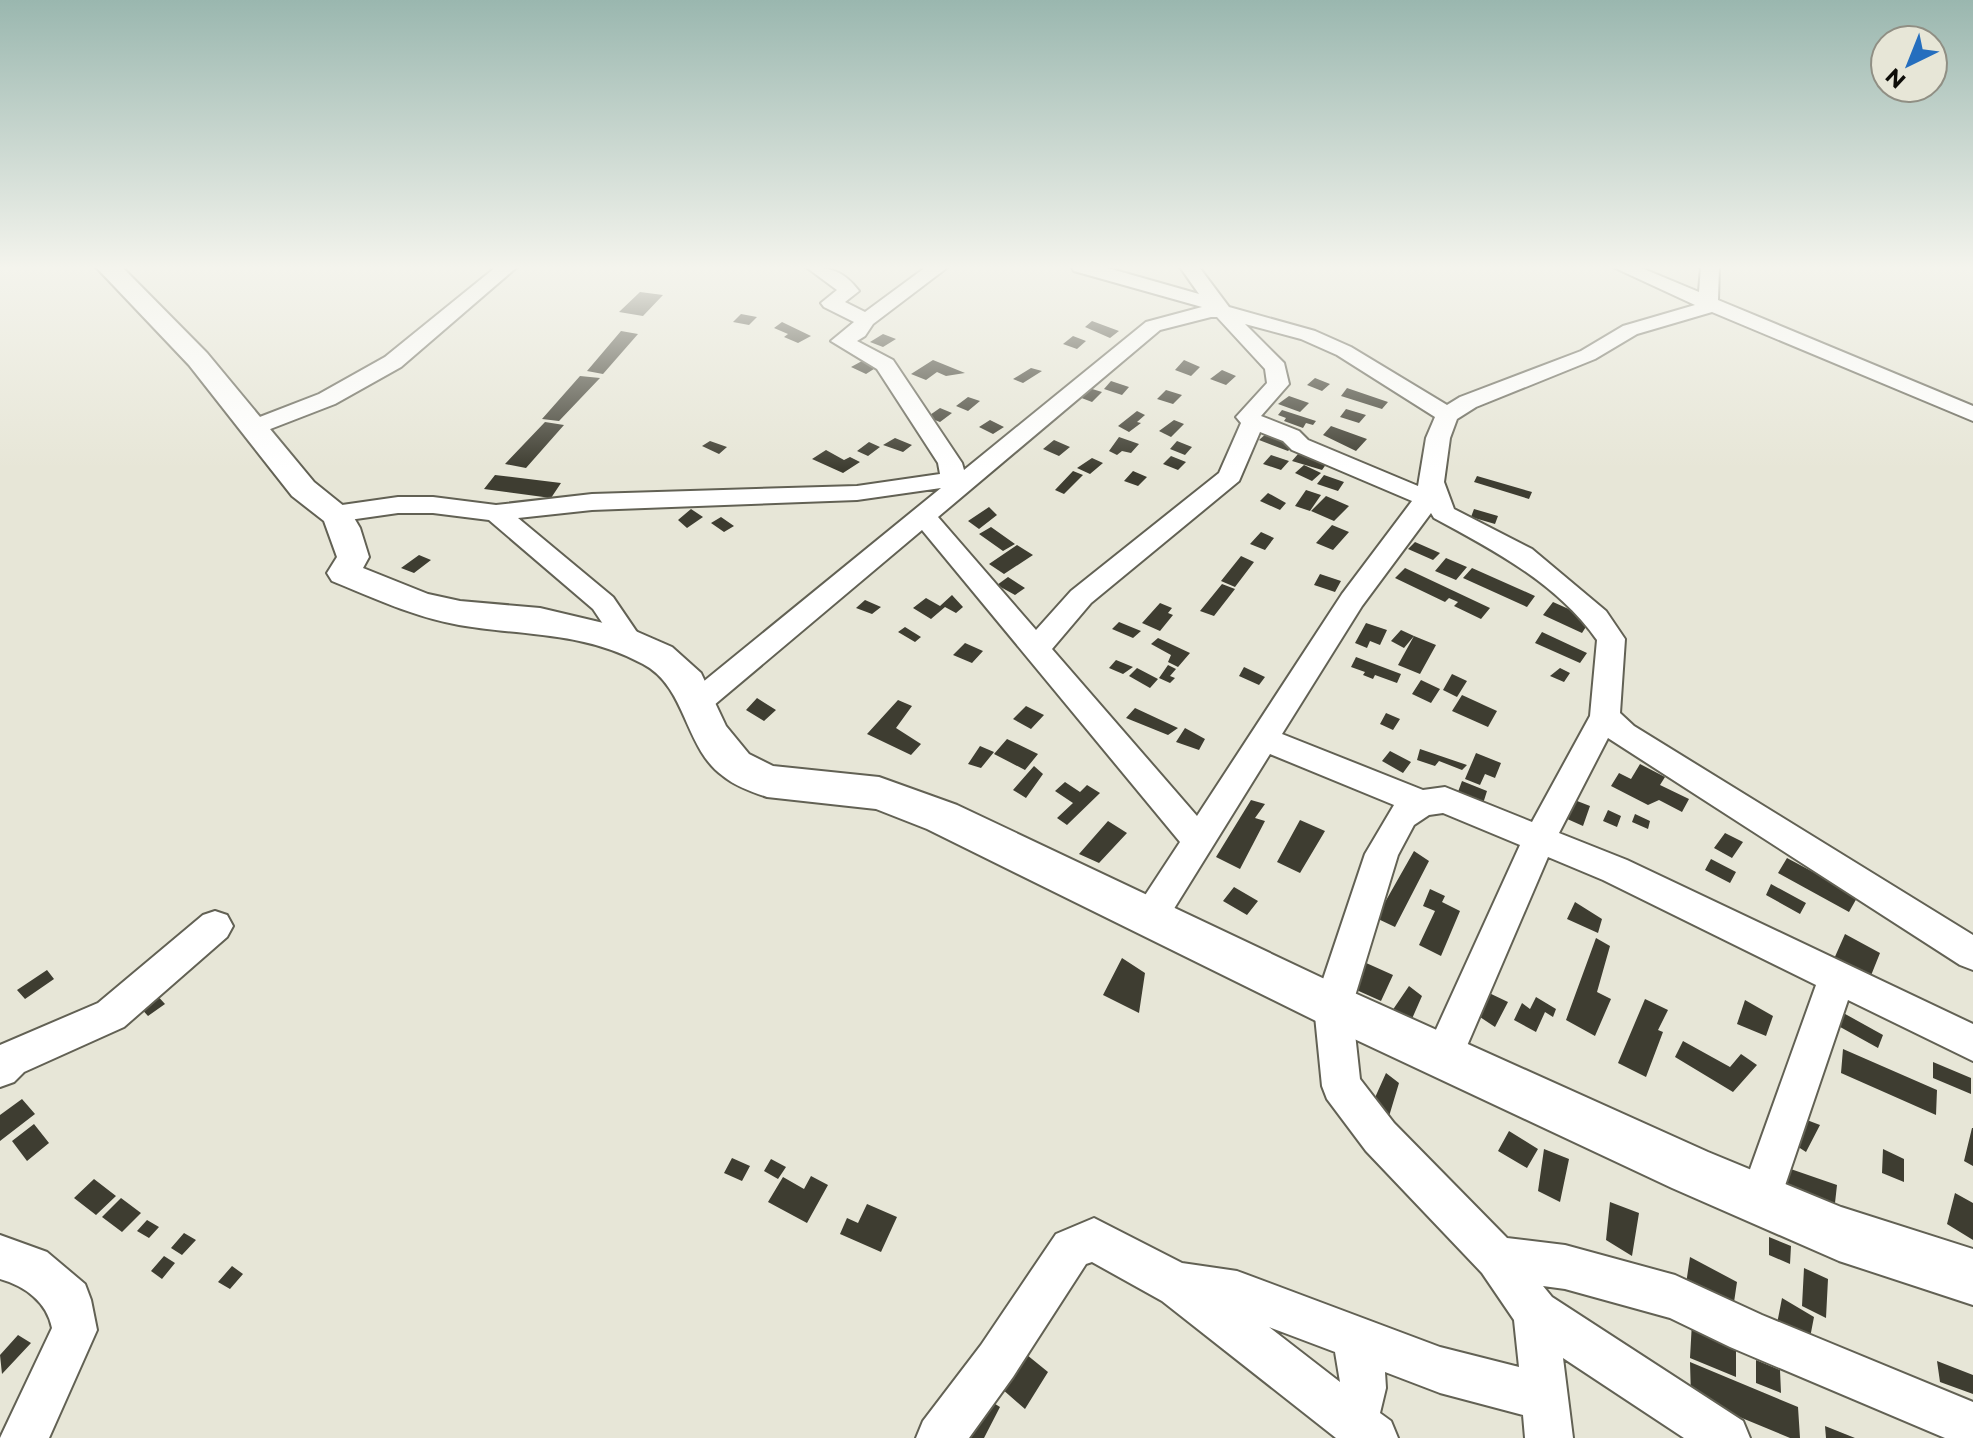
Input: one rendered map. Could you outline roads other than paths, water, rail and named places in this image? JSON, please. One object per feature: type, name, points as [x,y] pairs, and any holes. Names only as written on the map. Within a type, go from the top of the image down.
[{"type":"main road","points":[[174,334],[198,359],[303,489],[335,514],[347,536],[353,557],[344,573],[388,593],[460,613],[540,620],[631,644],[659,656],[688,682],[710,733],[735,765],[767,781],[879,793],[942,817],[1333,1006],[1760,1200],[1839,1234],[1973,1277]]},
{"type":"street","points":[[252,428],[327,399],[393,362],[427,334]]},
{"type":"street","points":[[854,334],[841,341],[885,365],[950,463],[954,484]]},
{"type":"street","points":[[697,703],[924,516],[954,484],[1143,334]]},
{"type":"street","points":[[1244,334],[1276,368],[1278,384],[1247,417],[1291,436],[1300,445],[1428,490],[1443,513],[1523,555],[1596,618],[1611,639],[1605,716],[1539,839],[1443,1056]]},
{"type":"street","points":[[1305,334],[1344,351],[1447,415]]},
{"type":"street","points":[[1150,917],[1352,600],[1421,509],[1438,438],[1447,415],[1468,402],[1588,355],[1623,334]]},
{"type":"street","points":[[1779,334],[1973,414]]},
{"type":"street","points":[[1036,649],[1081,597],[1230,476],[1253,421]]},
{"type":"street","points":[[335,514],[398,505],[433,505],[496,513],[592,502],[857,493],[954,484]]},
{"type":"street","points":[[496,513],[603,603],[631,644]]},
{"type":"street","points":[[924,516],[1198,841]]},
{"type":"street","points":[[1605,716],[1623,734],[1651,753],[1973,954]]},
{"type":"street","points":[[1263,739],[1422,803]]},
{"type":"street","points":[[1726,1438],[1536,1313],[1497,1258],[1380,1137],[1341,1086],[1333,1006],[1382,854],[1403,816],[1422,803],[1445,800],[1615,870],[1973,1043]]},
{"type":"street","points":[[0,1069],[10,1059],[111,1015],[215,926]]},
{"type":"street","points":[[1760,1200],[1837,978]]},
{"type":"street","points":[[940,1438],[997,1361],[1071,1249],[1094,1239],[1178,1285],[1363,1430]]},
{"type":"street","points":[[0,1257],[32,1267],[69,1300],[75,1330],[24,1438]]},
{"type":"street","points":[[1497,1258],[1565,1267],[1675,1297],[1746,1331],[1973,1426]]},
{"type":"street","points":[[1178,1285],[1237,1293],[1440,1370],[1546,1418],[1536,1313]]},
{"type":"street","points":[[1351,1336],[1364,1367],[1363,1430]]}]
